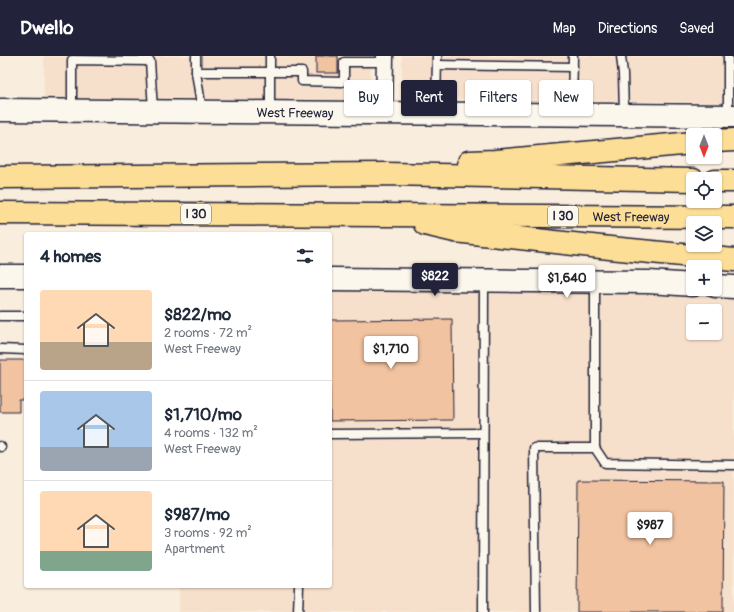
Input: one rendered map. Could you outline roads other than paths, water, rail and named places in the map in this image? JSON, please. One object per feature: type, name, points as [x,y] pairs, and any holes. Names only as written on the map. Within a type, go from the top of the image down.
[{"type":"highway","points":[[722,141],[734,140]]},
{"type":"highway","points":[[386,174],[438,164],[495,162],[686,144]]},
{"type":"highway","points":[[0,177],[386,174],[686,180]]},
{"type":"highway","points":[[722,181],[734,181]]},
{"type":"highway","name":"West Freeway","points":[[0,213],[734,217]]},
{"type":"highway","points":[[391,215],[455,231],[734,260]]},
{"type":"main road","name":"West Freeway","points":[[0,110],[344,113]]},
{"type":"main road","name":"West Freeway","points":[[457,113],[539,114]]},
{"type":"main road","name":"West Freeway","points":[[593,114],[731,116]]},
{"type":"main road","points":[[0,276],[24,276]]},
{"type":"main road","points":[[332,279],[649,282],[686,285]]},
{"type":"main road","points":[[722,286],[734,287]]},
{"type":"street","points":[[385,59],[385,80]]},
{"type":"lane","points":[[196,56],[196,72],[202,111]]},
{"type":"lane","points":[[270,56],[270,112]]},
{"type":"lane","points":[[437,56],[437,80]]},
{"type":"lane","points":[[573,56],[573,80]]},
{"type":"lane","points":[[621,56],[624,115]]},
{"type":"lane","points":[[728,56],[731,71],[731,116]]},
{"type":"lane","points":[[196,72],[302,72],[302,81],[342,82],[344,78],[344,62],[348,59],[385,59]]},
{"type":"lane","points":[[72,110],[72,60],[150,61],[153,111]]},
{"type":"lane","points":[[437,65],[573,67]]},
{"type":"lane","points":[[483,612],[484,281]]},
{"type":"lane","points":[[595,282],[595,448],[605,463],[734,465]]},
{"type":"lane","points":[[0,316],[24,316]]},
{"type":"lane","points":[[0,349],[24,350]]},
{"type":"lane","points":[[332,434],[483,433]]},
{"type":"lane","points":[[536,612],[534,448],[595,448]]},
{"type":"lane","points":[[298,612],[299,588]]}]
